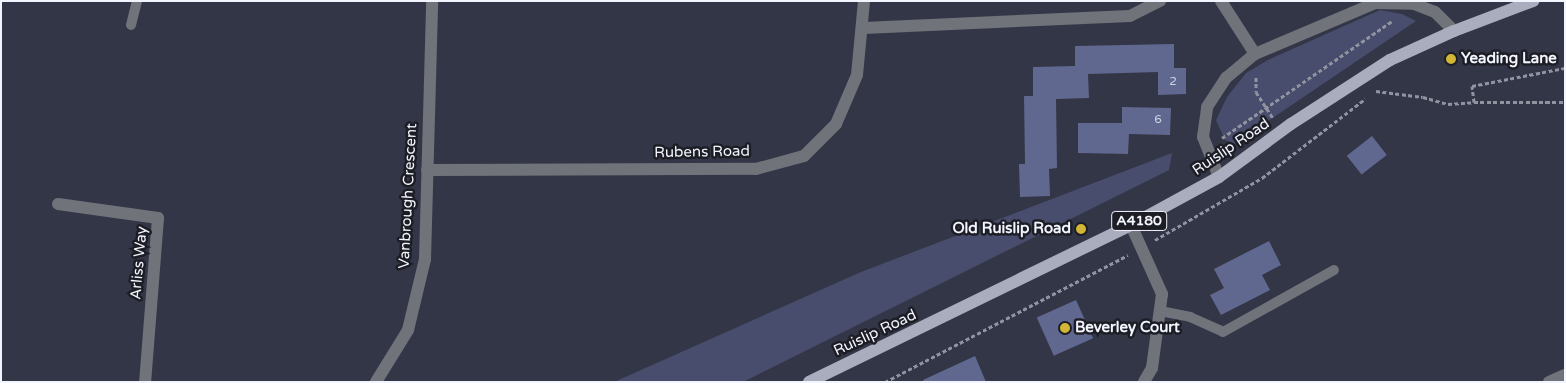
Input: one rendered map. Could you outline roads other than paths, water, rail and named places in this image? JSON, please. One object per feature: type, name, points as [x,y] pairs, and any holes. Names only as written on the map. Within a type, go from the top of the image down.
[{"type":"main road","name":"Ruislip Road","points":[[809,382],[1131,225],[1219,177],[1343,89],[1390,60],[1454,31],[1534,1]]},
{"type":"street","name":"Vanbrough Crescent","points":[[376,382],[410,321],[425,259],[432,1]]},
{"type":"street","name":"Rubens Road","points":[[426,170],[756,169],[804,156],[836,124],[857,76],[864,28],[864,1]]},
{"type":"street","points":[[864,28],[1130,16],[1160,1]]},
{"type":"street","points":[[1221,1],[1255,54]]},
{"type":"street","points":[[1219,177],[1206,150],[1203,137],[1207,107],[1226,78],[1255,54],[1375,4],[1415,3],[1434,12],[1454,31]]},
{"type":"street","name":"Arliss Way","points":[[58,204],[158,218],[146,382]]},
{"type":"street","points":[[1131,225],[1143,247],[1162,294],[1152,368],[1144,382]]},
{"type":"street","points":[[1549,382],[1565,375]]},
{"type":"lane","points":[[131,25],[137,1]]},
{"type":"lane","points":[[1160,311],[1190,317],[1223,332],[1334,270]]},
{"type":"place","name":"Yeading Lane","points":[[1451,59]]},
{"type":"place","name":"Old Ruislip Road","points":[[1081,229]]},
{"type":"place","name":"Beverley Court","points":[[1065,328]]}]
